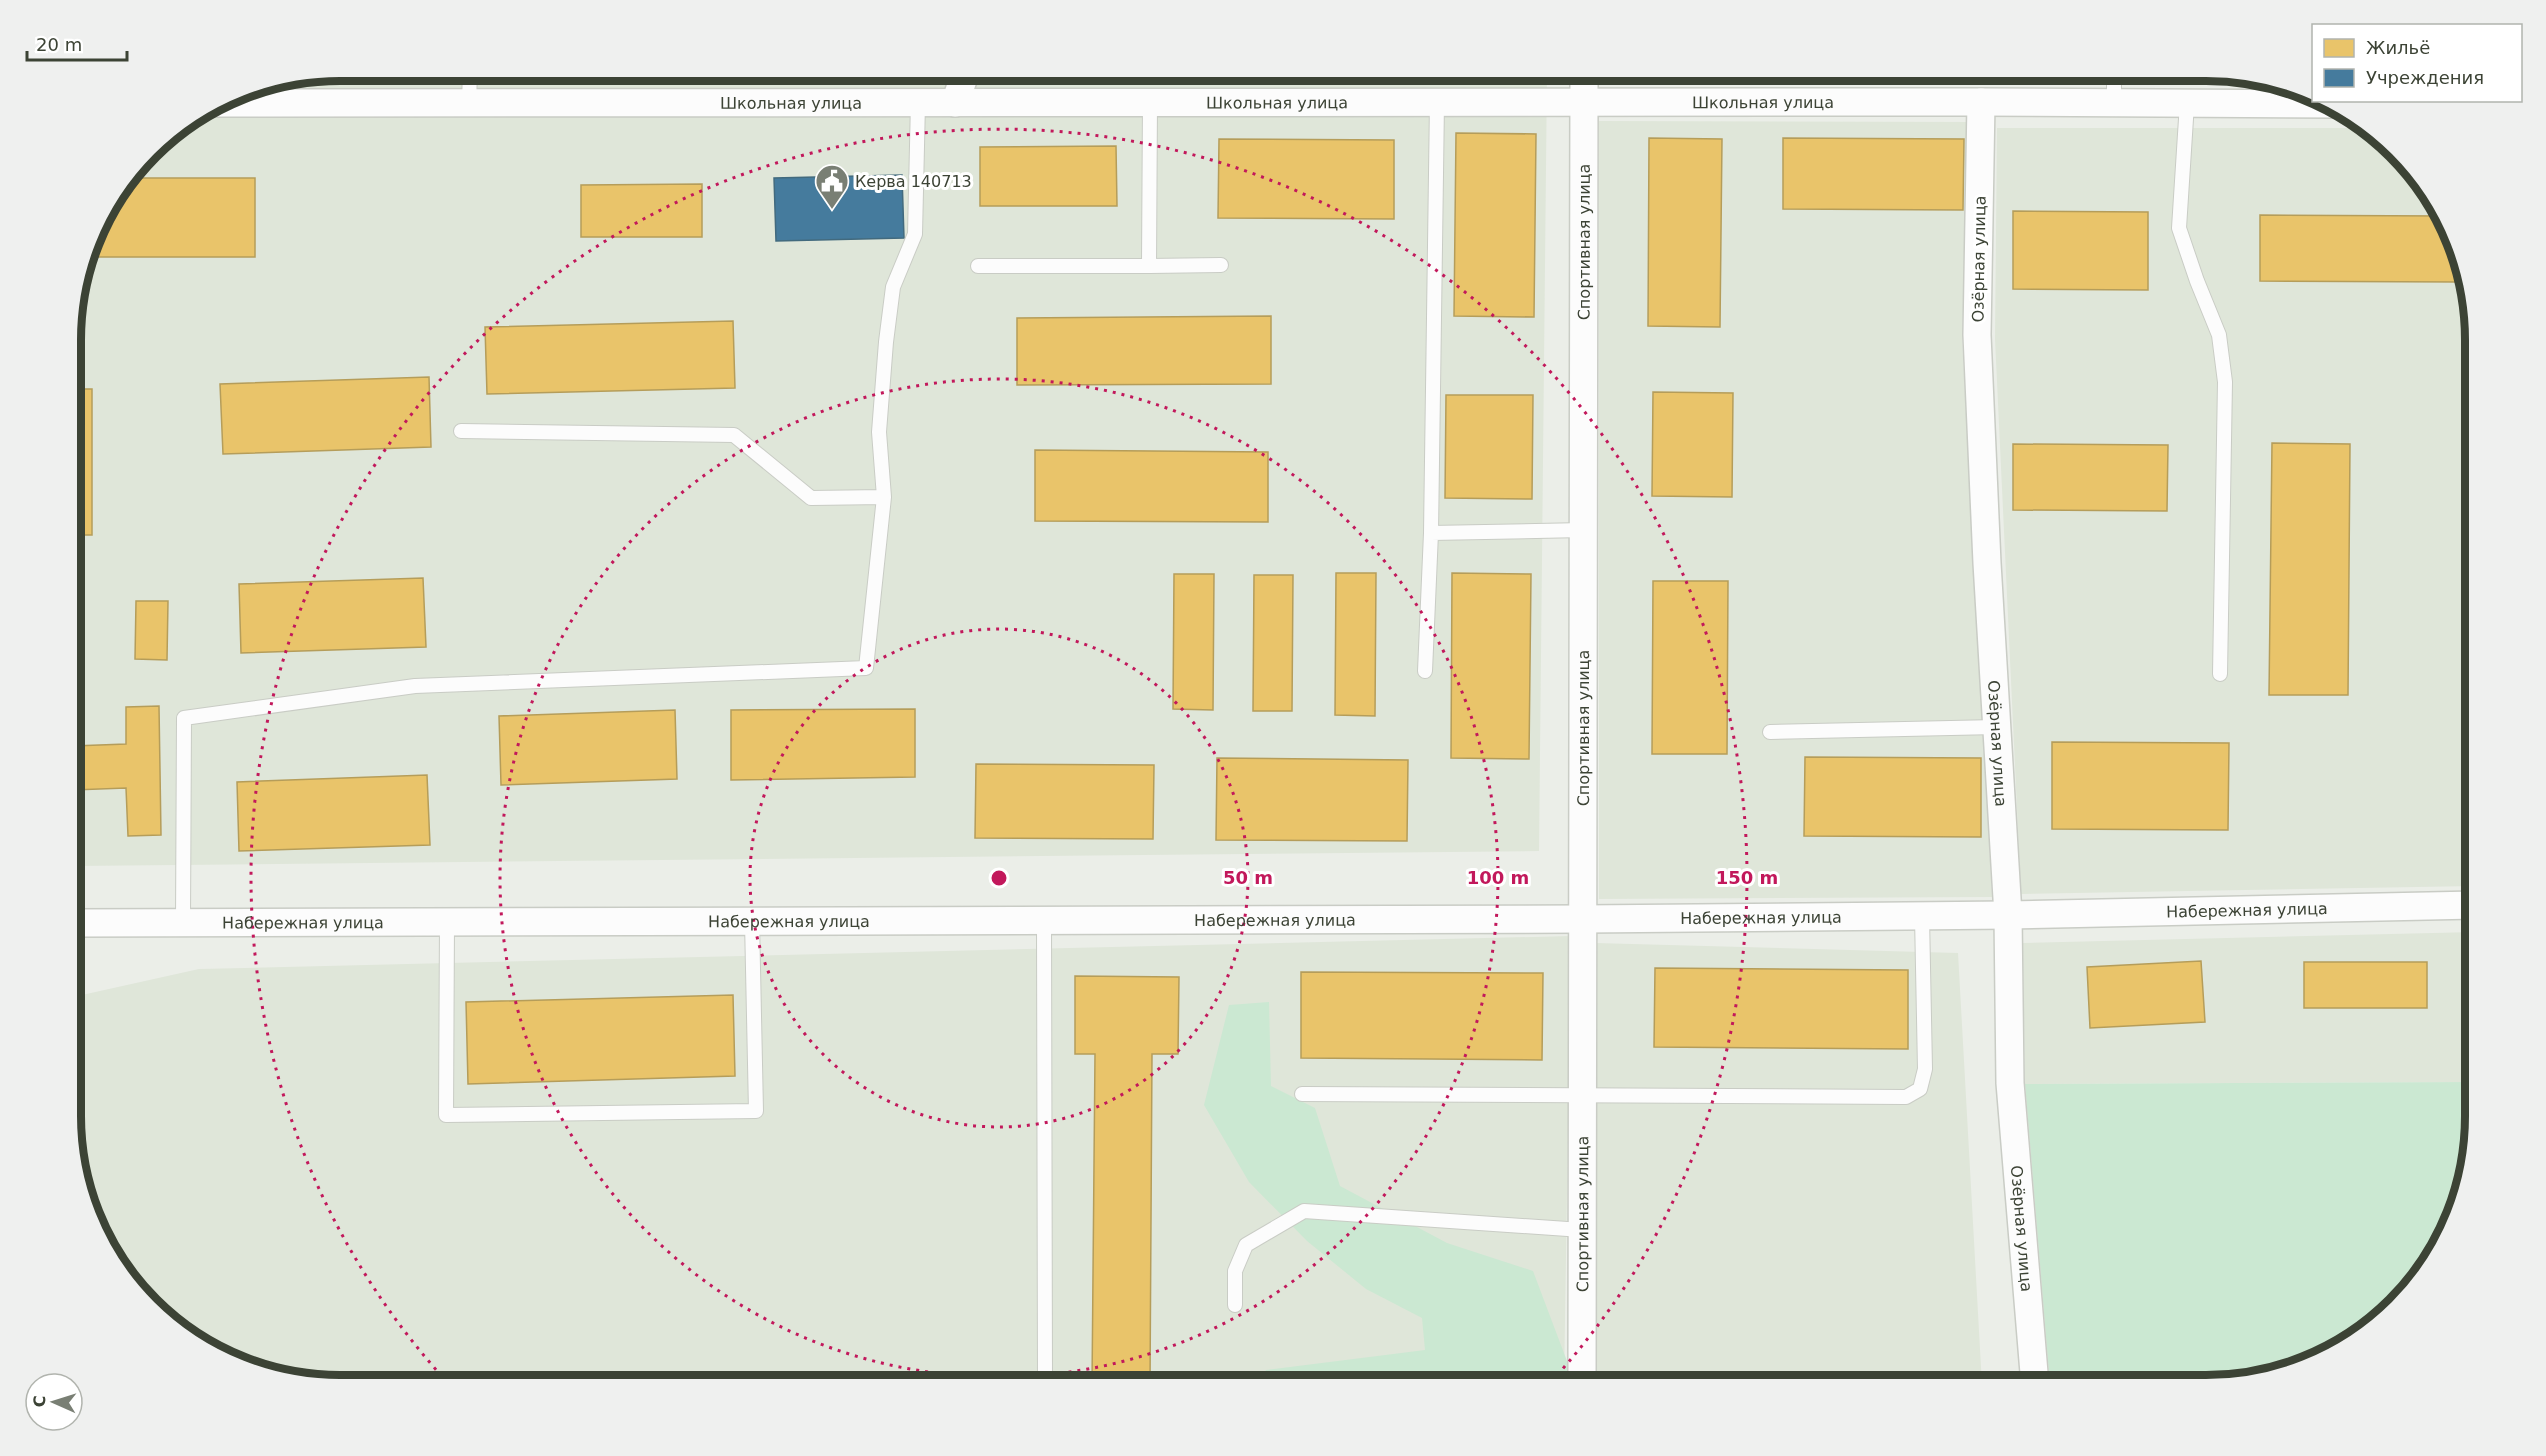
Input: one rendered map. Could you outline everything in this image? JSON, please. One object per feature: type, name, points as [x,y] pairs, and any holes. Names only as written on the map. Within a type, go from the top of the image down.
[{"type":"street","points":[[955,103],[962,81]]},
{"type":"street","name":"Спортивная улица","points":[[1582,1375],[1584,81]]},
{"type":"street","name":"Школьная улица","points":[[236,103],[1981,102],[2312,104]]},
{"type":"street","name":"Озёрная улица","points":[[1981,102],[1977,335],[2008,915],[2010,1083],[2034,1375]]},
{"type":"street","name":"Набережная улица","points":[[81,923],[1584,919],[2008,915],[2465,905]]},
{"type":"lane","points":[[469,103],[470,81]]},
{"type":"lane","points":[[2114,81],[2114,103]]},
{"type":"lane","points":[[183,922],[184,718],[415,686],[866,668],[884,497],[879,432],[885,342],[893,286],[915,234],[918,102]]},
{"type":"lane","points":[[1149,266],[1150,102]]},
{"type":"lane","points":[[1425,671],[1431,532],[1437,102]]},
{"type":"lane","points":[[2187,104],[2179,228],[2219,335],[2225,382],[2220,674]]},
{"type":"lane","points":[[978,266],[1221,265]]},
{"type":"lane","points":[[461,431],[734,435],[811,498],[884,497]]},
{"type":"lane","points":[[1431,532],[1584,530]]},
{"type":"lane","points":[[1770,732],[1997,727]]},
{"type":"lane","points":[[1302,1094],[1906,1097],[1920,1089],[1924,1069],[1922,916]]},
{"type":"lane","points":[[1044,920],[1045,1375]]},
{"type":"lane","points":[[447,922],[446,1115],[756,1111],[752,921]]},
{"type":"lane","points":[[1235,1305],[1235,1271],[1246,1245],[1304,1210],[1582,1230]]},
{"type":"shaded area","points":[[340,81],[1547,81],[1539,851],[81,866],[81,340],[86,289],[101,241],[116,210],[134,182],[182,134],[210,116],[241,101],[273,90],[306,83]]},
{"type":"shaded area","points":[[1599,121],[1970,122],[1962,339],[1992,897],[1599,899]]},
{"type":"shaded area","points":[[1997,128],[2355,128],[2377,145],[2401,169],[2412,182],[2438,225],[2456,273],[2463,306],[2465,340],[2465,886],[2021,894],[1995,339]]},
{"type":"shaded area","points":[[2465,932],[2465,1082],[2025,1084],[2023,943]]},
{"type":"shaded area","points":[[1571,936],[1564,1375],[340,1375],[306,1373],[273,1366],[241,1355],[210,1340],[182,1322],[145,1287],[134,1274],[108,1231],[95,1199],[86,1167],[81,1116],[81,995],[199,969]]},
{"type":"shaded area","points":[[1595,943],[1958,953],[1981,1375],[1595,1375]]},
{"type":"green space","points":[[1269,1002],[1271,1086],[1315,1108],[1340,1186],[1447,1243],[1533,1271],[1572,1375],[1263,1375],[1266,1370],[1425,1350],[1422,1318],[1366,1289],[1307,1241],[1249,1182],[1204,1105],[1229,1005]]},
{"type":"green space","points":[[2465,1082],[2463,1150],[2456,1183],[2445,1215],[2430,1246],[2412,1274],[2377,1311],[2336,1340],[2289,1361],[2240,1373],[2049,1375],[2025,1084]]},
{"type":"building: Жильё","points":[[1456,133],[1536,134],[1534,317],[1454,316]]},
{"type":"building: Жильё","points":[[1649,138],[1722,139],[1720,327],[1648,326]]},
{"type":"building: Жильё","points":[[1783,138],[1964,139],[1963,210],[1783,209]]},
{"type":"building: Жильё","points":[[1219,139],[1394,140],[1394,219],[1218,218]]},
{"type":"building: Жильё","points":[[1116,146],[1117,206],[980,206],[980,147]]},
{"type":"building: Жильё","points":[[137,178],[255,178],[255,257],[95,257],[116,210]]},
{"type":"building: Жильё","points":[[702,184],[702,237],[581,237],[581,185]]},
{"type":"building: Жильё","points":[[2013,211],[2148,212],[2148,290],[2013,289]]},
{"type":"building: Жильё","points":[[2260,215],[2433,216],[2445,241],[2458,282],[2260,281]]},
{"type":"building: Жильё","points":[[1271,316],[1271,384],[1017,385],[1017,318]]},
{"type":"building: Жильё","points":[[733,321],[735,388],[487,394],[485,327]]},
{"type":"building: Жильё","points":[[429,377],[431,447],[223,454],[220,384]]},
{"type":"building: Жильё","points":[[81,389],[92,389],[92,535],[81,535]]},
{"type":"building: Жильё","points":[[1653,392],[1733,393],[1732,497],[1652,496]]},
{"type":"building: Жильё","points":[[1446,395],[1533,395],[1532,499],[1445,498]]},
{"type":"building: Жильё","points":[[2272,443],[2350,444],[2348,695],[2269,695]]},
{"type":"building: Жильё","points":[[2013,444],[2168,445],[2167,511],[2013,510]]},
{"type":"building: Жильё","points":[[1035,450],[1268,452],[1268,522],[1035,521]]},
{"type":"building: Жильё","points":[[1336,573],[1376,573],[1375,716],[1335,715]]},
{"type":"building: Жильё","points":[[1452,573],[1531,574],[1529,759],[1451,758]]},
{"type":"building: Жильё","points":[[1174,574],[1214,574],[1213,710],[1173,709]]},
{"type":"building: Жильё","points":[[1254,575],[1293,575],[1292,711],[1253,711]]},
{"type":"building: Жильё","points":[[423,578],[426,647],[241,653],[239,584]]},
{"type":"building: Жильё","points":[[1653,581],[1728,581],[1727,754],[1652,754]]},
{"type":"building: Жильё","points":[[136,601],[168,601],[167,660],[135,659]]},
{"type":"building: Жильё","points":[[159,706],[161,835],[128,836],[126,788],[81,790],[81,746],[126,744],[126,707]]},
{"type":"building: Жильё","points":[[915,709],[915,777],[731,780],[731,710]]},
{"type":"building: Жильё","points":[[675,710],[677,779],[501,785],[499,716]]},
{"type":"building: Жильё","points":[[2052,742],[2229,743],[2228,830],[2052,829]]},
{"type":"building: Жильё","points":[[1805,757],[1981,758],[1981,837],[1804,836]]},
{"type":"building: Жильё","points":[[1217,758],[1408,760],[1407,841],[1216,840]]},
{"type":"building: Жильё","points":[[976,764],[1154,765],[1153,839],[975,838]]},
{"type":"building: Жильё","points":[[427,775],[430,845],[239,851],[237,782]]},
{"type":"building: Жильё","points":[[2201,961],[2205,1022],[2090,1028],[2087,967]]},
{"type":"building: Жильё","points":[[2304,962],[2427,962],[2427,1008],[2304,1008]]},
{"type":"building: Жильё","points":[[1655,968],[1908,970],[1908,1049],[1654,1047]]},
{"type":"building: Жильё","points":[[1301,972],[1543,973],[1542,1060],[1301,1058]]},
{"type":"building: Жильё","points":[[1075,976],[1179,977],[1178,1054],[1152,1054],[1150,1375],[1092,1375],[1095,1054],[1075,1054]]},
{"type":"building: Жильё","points":[[733,995],[735,1076],[468,1084],[466,1002]]},
{"type":"building: Учреждения","points":[[902,175],[904,238],[776,241],[774,178]]},
{"type":"place","name":"Керва 140713","points":[[832,210]]}]
